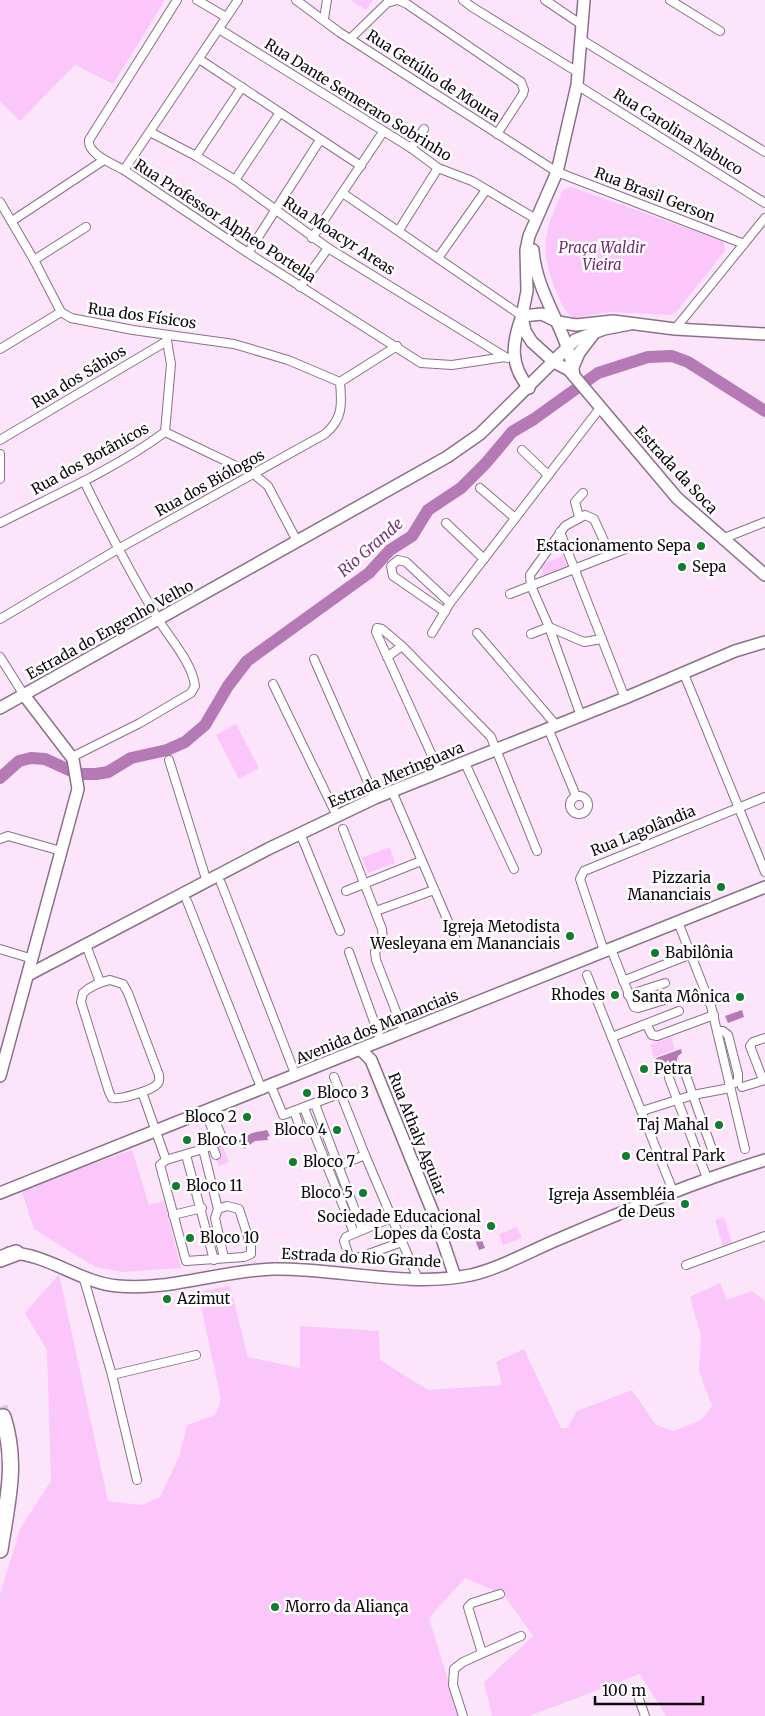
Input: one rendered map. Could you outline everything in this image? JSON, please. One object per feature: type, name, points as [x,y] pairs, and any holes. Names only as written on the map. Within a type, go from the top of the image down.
[{"type":"highway","points":[[0,1259],[16,1253]]},
{"type":"highway","points":[[0,1550],[12,1458],[9,1436],[3,1417]]},
{"type":"street","name":"Rua Professor Alpheo Portella","points":[[176,0],[89,140],[90,148],[104,160],[124,170],[300,287],[396,346],[420,363],[452,365],[510,360]]},
{"type":"street","points":[[197,0],[226,17]]},
{"type":"street","points":[[124,170],[238,0]]},
{"type":"street","name":"Rua Getúlio de Moura","points":[[296,0],[339,32],[557,172]]},
{"type":"street","points":[[324,19],[327,0]]},
{"type":"street","points":[[351,38],[387,3],[398,0],[407,4],[521,82],[524,90],[523,94],[497,134]]},
{"type":"street","name":"Rua Carolina Nabuco","points":[[463,0],[472,8],[765,203]]},
{"type":"street","points":[[545,0],[582,25]]},
{"type":"street","points":[[529,388],[510,360],[527,291],[526,250],[529,236],[557,172],[578,79],[584,0]]},
{"type":"street","points":[[670,0],[720,32]]},
{"type":"street","name":"Rua Dante Semeraro Sobrinho","points":[[220,29],[411,148],[438,168],[486,190],[535,221]]},
{"type":"street","points":[[582,40],[765,152]]},
{"type":"street","points":[[199,59],[279,114],[361,166]]},
{"type":"street","points":[[196,156],[242,87]]},
{"type":"street","points":[[236,180],[279,114]]},
{"type":"street","points":[[411,148],[424,129]]},
{"type":"street","name":"Rua Moacyr Areas","points":[[150,132],[236,180],[312,238],[510,360]]},
{"type":"street","points":[[312,238],[344,194],[383,132]]},
{"type":"street","points":[[248,253],[320,140]]},
{"type":"street","points":[[12,221],[104,160]]},
{"type":"street","points":[[398,230],[438,168]]},
{"type":"street","name":"Rua Brasil Gerson","points":[[557,172],[744,244]]},
{"type":"street","points":[[438,258],[486,190]]},
{"type":"street","points":[[344,194],[522,316]]},
{"type":"street","points":[[0,202],[34,260],[61,312],[0,349]]},
{"type":"street","points":[[675,329],[765,218]]},
{"type":"street","name":"Estrada da Soca","points":[[535,221],[534,265],[567,346],[575,375]]},
{"type":"street","points":[[34,260],[86,227]]},
{"type":"street","points":[[300,287],[328,248]]},
{"type":"street","name":"Rua dos Físicos","points":[[61,312],[88,323],[166,338],[197,337],[234,344],[288,360],[340,382]]},
{"type":"street","name":"Estrada do Engenho Velho","points":[[522,316],[542,314],[558,322],[576,325],[613,320],[630,324],[675,329],[765,334]]},
{"type":"street","name":"Estrada da Soca","points":[[522,316],[527,336],[554,362],[575,375],[596,404],[672,493],[765,576]]},
{"type":"street","name":"Estrada do Engenho Velho","points":[[0,1076],[78,790],[73,758],[24,694],[158,621],[447,457],[480,434],[529,388],[567,346],[579,338],[596,331],[630,324]]},
{"type":"street","points":[[575,375],[579,353],[596,331]]},
{"type":"street","name":"Rua dos Botânicos","points":[[0,523],[84,481],[165,432],[171,364],[166,338]]},
{"type":"street","name":"Rua dos Sábios","points":[[0,440],[166,338]]},
{"type":"street","points":[[340,382],[396,346]]},
{"type":"street","name":"Rua dos Biólogos","points":[[0,619],[118,549],[255,475],[325,434],[334,426],[342,408],[340,382]]},
{"type":"street","points":[[432,633],[450,603],[548,475],[596,404]]},
{"type":"street","points":[[165,432],[255,475],[268,486],[297,541]]},
{"type":"street","points":[[522,450],[548,475]]},
{"type":"street","points":[[0,454],[0,479]]},
{"type":"street","points":[[73,758],[140,723],[193,689],[194,680],[187,665],[158,621],[118,549],[84,481]]},
{"type":"street","points":[[480,488],[515,518]]},
{"type":"street","points":[[578,517],[575,502],[583,493]]},
{"type":"street","points":[[581,716],[549,627],[530,583],[531,571],[560,532],[578,517],[585,515],[594,519],[610,554]]},
{"type":"street","points":[[722,539],[765,522]]},
{"type":"street","points":[[446,523],[484,559]]},
{"type":"street","points":[[560,532],[625,698]]},
{"type":"street","points":[[510,594],[530,583],[633,546]]},
{"type":"street","points":[[445,612],[393,576],[391,566],[398,560],[406,562],[450,603]]},
{"type":"street","points":[[531,634],[549,627],[584,642],[602,639]]},
{"type":"street","points":[[439,771],[376,632],[378,628],[382,629],[402,646],[491,737],[538,851]]},
{"type":"street","points":[[478,632],[552,727],[576,796]]},
{"type":"street","name":"Estrada Meringuava","points":[[28,975],[300,833],[375,798],[684,674],[735,651],[765,642]]},
{"type":"street","points":[[387,657],[402,646]]},
{"type":"street","points":[[0,657],[24,694],[0,708]]},
{"type":"street","points":[[314,659],[375,798]]},
{"type":"street","points":[[684,674],[765,872]]},
{"type":"street","points":[[273,684],[337,816]]},
{"type":"street","points":[[169,760],[207,882]]},
{"type":"street","points":[[464,761],[514,870]]},
{"type":"street","points":[[392,791],[456,940]]},
{"type":"street","name":"Rua Lagolândia","points":[[607,950],[580,879],[581,874],[592,867],[765,797]]},
{"type":"street","points":[[343,829],[384,935],[382,943],[375,952],[376,960],[404,1032]]},
{"type":"street","points":[[300,833],[340,931]]},
{"type":"street","points":[[0,839],[8,836],[62,851]]},
{"type":"street","points":[[346,891],[421,861]]},
{"type":"street","points":[[221,883],[296,1076]]},
{"type":"street","name":"Avenida dos Mananciais","points":[[1,1192],[208,1112],[765,887]]},
{"type":"street","points":[[376,911],[434,890]]},
{"type":"street","points":[[187,901],[270,1087],[288,1113],[298,1122]]},
{"type":"street","points":[[678,922],[714,1015],[745,1149]]},
{"type":"street","points":[[86,945],[100,982]]},
{"type":"street","points":[[0,949],[33,956],[51,963]]},
{"type":"street","points":[[607,950],[634,1007],[638,1008],[668,999]]},
{"type":"street","points":[[349,952],[378,1042]]},
{"type":"street","points":[[623,981],[691,954]]},
{"type":"street","points":[[588,975],[673,1190]]},
{"type":"street","points":[[110,980],[123,984],[159,1075],[158,1084],[119,1100],[112,1098],[109,1092],[81,1002],[82,993],[100,982],[110,980]]},
{"type":"street","points":[[628,995],[665,983]]},
{"type":"street","points":[[612,1037],[679,1011]]},
{"type":"street","points":[[646,1024],[652,1035],[657,1036],[714,1015]]},
{"type":"street","points":[[642,1111],[738,1082],[738,1074],[728,1035],[723,1031],[717,1031]]},
{"type":"street","points":[[742,1087],[764,1080],[750,1046],[753,1042],[765,1038]]},
{"type":"street","name":"Rua Athaly Aguiar","points":[[371,1060],[378,1042]]},
{"type":"street","name":"Rua Athaly Aguiar","points":[[361,1050],[371,1060],[434,1215],[455,1277]]},
{"type":"street","points":[[684,1070],[714,1155]]},
{"type":"street","points":[[334,1077],[391,1218],[418,1279]]},
{"type":"street","points":[[668,1078],[707,1178]]},
{"type":"street","points":[[142,1092],[166,1160]]},
{"type":"street","points":[[288,1113],[341,1093]]},
{"type":"street","points":[[315,1104],[362,1229]]},
{"type":"street","points":[[304,1108],[354,1233]]},
{"type":"street","points":[[208,1112],[217,1142],[216,1155]]},
{"type":"street","points":[[217,1142],[203,1149],[161,1163],[186,1261],[249,1256],[251,1246],[240,1209],[227,1206],[218,1209]]},
{"type":"street","points":[[203,1149],[218,1209],[215,1218],[224,1258]]},
{"type":"street","points":[[186,1155],[202,1208],[214,1260]]},
{"type":"street","points":[[338,1166],[365,1155]]},
{"type":"street","name":"Estrada do Rio Grande","points":[[0,1253],[16,1253],[50,1263],[88,1281],[133,1287],[228,1274],[305,1269],[418,1279],[455,1277],[488,1270],[673,1190],[765,1160]]},
{"type":"street","points":[[173,1215],[202,1208]]},
{"type":"street","points":[[391,1218],[362,1229],[344,1241],[350,1259],[402,1242]]},
{"type":"street","points":[[686,1265],[765,1236]]},
{"type":"street","points":[[438,1278],[450,1264]]},
{"type":"street","points":[[88,1281],[137,1480]]},
{"type":"street","points":[[112,1374],[196,1355]]},
{"type":"street","points":[[482,1653],[468,1607],[472,1603],[500,1594]]},
{"type":"street","points":[[463,1716],[453,1685],[453,1672],[463,1662],[521,1636]]},
{"type":"street","points":[[638,1699],[645,1716]]},
{"type":"green space","points":[[0,0],[165,0],[113,84],[75,65],[20,121],[0,102]]},
{"type":"green space","points":[[350,0],[373,0],[366,10]]},
{"type":"green space","name":"Praça Waldir Vieira","points":[[571,187],[721,240],[724,243],[725,251],[677,311],[670,315],[609,312],[574,318],[565,310],[560,300],[547,264],[546,252],[546,241],[551,218],[563,190]]},
{"type":"green space","points":[[563,556],[568,568],[545,577],[540,565]]},
{"type":"green space","points":[[236,724],[259,768],[239,779],[216,735]]},
{"type":"green space","points":[[390,847],[395,863],[368,873],[362,858]]},
{"type":"green space","points":[[671,1037],[675,1049],[654,1057],[650,1045]]},
{"type":"green space","points":[[223,1146],[229,1162],[219,1166],[212,1150]]},
{"type":"green space","points":[[132,1150],[149,1205],[164,1201],[181,1268],[123,1272],[95,1267],[34,1229],[21,1189]]},
{"type":"green space","points":[[724,1217],[732,1243],[723,1246],[715,1220]]},
{"type":"green space","points":[[517,1227],[522,1238],[503,1245],[499,1234]]},
{"type":"green space","points":[[59,1274],[108,1501],[142,1505],[160,1497],[179,1457],[187,1425],[215,1415],[221,1400],[198,1292],[230,1286],[248,1357],[300,1368],[300,1326],[379,1331],[380,1360],[428,1390],[502,1385],[496,1362],[524,1349],[561,1428],[567,1428],[577,1411],[632,1390],[656,1425],[674,1431],[701,1420],[712,1406],[699,1371],[701,1336],[690,1297],[720,1283],[727,1300],[752,1291],[765,1301],[765,1716],[666,1716],[640,1674],[529,1716],[492,1716],[484,1682],[533,1636],[503,1594],[465,1578],[429,1618],[459,1716],[0,1716],[0,1594],[20,1529],[51,1481],[47,1350],[25,1313]]},
{"type":"shaded area","points":[[742,1010],[744,1017],[728,1023],[725,1016]]},
{"type":"shaded area","points":[[681,1049],[682,1053],[678,1056],[676,1064],[671,1064],[668,1060],[662,1066],[658,1064],[656,1058]]},
{"type":"shaded area","points":[[267,1130],[270,1136],[267,1137],[268,1140],[255,1141],[244,1149],[243,1146],[240,1147],[238,1141],[252,1133]]},
{"type":"shaded area","points":[[480,1235],[485,1248],[479,1250],[474,1237]]},
{"type":"waterway","name":"Rio Grande","points":[[0,778],[19,761],[31,758],[45,759],[78,774],[108,772],[131,758],[167,750],[185,742],[205,725],[228,686],[247,661],[369,573],[390,550],[412,536],[428,510],[461,488],[486,463],[512,432],[534,419],[598,373],[648,357],[672,356],[688,362],[765,411]]},
{"type":"tunnel","points":[[0,1407],[3,1417]]},
{"type":"place","name":"Estacionamento Sepa","points":[[701,546]]},
{"type":"place","name":"Sepa","points":[[682,567]]},
{"type":"place","name":"Pizzaria Mananciais","points":[[721,887]]},
{"type":"place","name":"Igreja Metodista Wesleyana em Mananciais","points":[[570,936]]},
{"type":"place","name":"Babilônia","points":[[655,953]]},
{"type":"place","name":"Rhodes","points":[[615,995]]},
{"type":"place","name":"Santa Mônica","points":[[740,997]]},
{"type":"place","name":"Petra","points":[[644,1069]]},
{"type":"place","name":"Bloco 3","points":[[307,1093]]},
{"type":"place","name":"Bloco 2","points":[[247,1117]]},
{"type":"place","name":"Taj Mahal","points":[[719,1125]]},
{"type":"place","name":"Bloco 4","points":[[337,1130]]},
{"type":"place","name":"Bloco 1","points":[[187,1140]]},
{"type":"place","name":"Central Park","points":[[626,1156]]},
{"type":"place","name":"Bloco 7","points":[[293,1162]]},
{"type":"place","name":"Bloco 11","points":[[176,1186]]},
{"type":"place","name":"Bloco 5","points":[[363,1193]]},
{"type":"place","name":"Igreja Assembléia de Deus","points":[[685,1204]]},
{"type":"place","name":"Sociedade Educacional Lopes da Costa","points":[[491,1226]]},
{"type":"place","name":"Bloco 10","points":[[190,1238]]},
{"type":"place","name":"Azimut","points":[[167,1299]]},
{"type":"place","name":"Morro da Aliança","points":[[275,1607]]}]
